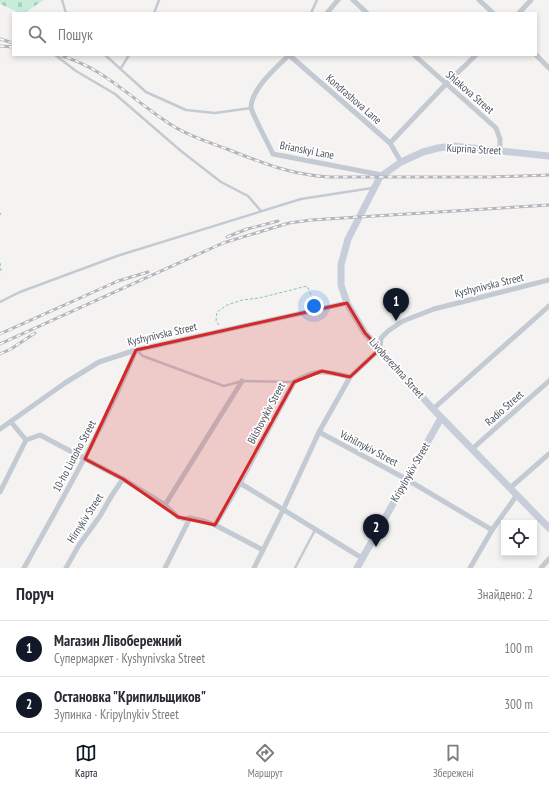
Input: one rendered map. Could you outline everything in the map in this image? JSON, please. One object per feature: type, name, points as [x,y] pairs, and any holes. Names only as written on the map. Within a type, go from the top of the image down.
[{"type":"main road","name":"Kuprina Street","points":[[382,175],[401,162],[423,152],[453,146],[549,156]]},
{"type":"main road","name":"Livoberezhna Street","points":[[382,175],[374,187],[348,239],[341,265],[341,285],[347,304],[365,333],[441,418],[549,527]]},
{"type":"main road","name":"Kripylnykiv Street","points":[[356,568],[441,418]]},
{"type":"street","points":[[328,12],[338,0]]},
{"type":"street","points":[[353,0],[366,12]]},
{"type":"street","points":[[479,0],[492,12]]},
{"type":"street","points":[[520,12],[531,0]]},
{"type":"street","points":[[251,108],[254,94],[288,56]]},
{"type":"street","name":"Kondrashova Lane","points":[[290,56],[390,143],[401,162]]},
{"type":"street","name":"Shlakova Street","points":[[415,56],[496,128],[500,139],[500,150]]},
{"type":"street","points":[[390,143],[475,56]]},
{"type":"street","points":[[537,56],[549,68]]},
{"type":"street","name":"Brianskyi Lane","points":[[251,108],[273,154],[382,175]]},
{"type":"street","name":"Kyshynivska Street","points":[[380,349],[381,338],[388,331],[403,321],[434,309],[549,280]]},
{"type":"street","name":"Kyshynivska Street","points":[[0,429],[65,383],[99,362],[136,350],[347,304]]},
{"type":"street","points":[[433,409],[549,306]]},
{"type":"street","points":[[254,568],[319,432],[350,377],[380,349]]},
{"type":"street","name":"10-ho Liutoho Street","points":[[24,568],[85,459],[136,350]]},
{"type":"street","name":"Bilshovykiv Street","points":[[215,525],[240,483],[294,382],[306,375],[322,371],[350,377]]},
{"type":"street","points":[[165,505],[242,381]]},
{"type":"street","name":"Radio Street","points":[[472,449],[549,381]]},
{"type":"street","points":[[11,422],[26,440]]},
{"type":"street","name":"Vuhilnykiv Street","points":[[319,432],[406,479],[492,530]]},
{"type":"street","points":[[0,492],[26,440],[40,435],[123,479],[165,505],[178,517],[204,521],[215,525],[263,550]]},
{"type":"street","points":[[510,488],[549,454]]},
{"type":"street","name":"Hirnykiv Street","points":[[66,568],[79,545],[100,516],[123,479]]},
{"type":"street","points":[[240,483],[362,558]]},
{"type":"street","points":[[470,568],[492,530],[517,496]]},
{"type":"street","points":[[165,568],[190,518]]},
{"type":"street","points":[[542,568],[549,559]]},
{"type":"lane","points":[[62,0],[66,12]]},
{"type":"lane","points":[[154,12],[159,0]]},
{"type":"lane","points":[[311,12],[317,0]]},
{"type":"lane","points":[[0,39],[12,43]]},
{"type":"lane","points":[[56,56],[76,71],[115,94],[181,151],[221,182],[248,196],[261,211]]},
{"type":"lane","points":[[106,56],[146,92],[186,110],[215,113],[251,108]]},
{"type":"lane","points":[[121,68],[128,56]]},
{"type":"lane","points":[[0,302],[20,292],[110,258],[261,211],[301,199],[374,187]]},
{"type":"lane","points":[[136,350],[143,356],[224,386],[242,381],[294,382]]},
{"type":"lane","points":[[294,568],[316,529]]},
{"type":"path","points":[[0,263],[0,273]]},
{"type":"path","points":[[223,331],[216,321],[217,312],[227,305],[242,300],[259,298],[307,286],[318,310]]},
{"type":"highlighted area","points":[[347,303],[365,333],[380,349],[350,377],[322,371],[294,382],[215,525],[178,517],[123,479],[85,459],[136,350]]},
{"type":"green space","points":[[0,0],[44,0],[26,12],[18,12],[0,4]]},
{"type":"railway","points":[[0,39],[12,43]]},
{"type":"railway","points":[[0,46],[12,47]]},
{"type":"railway","points":[[61,56],[87,66],[101,74],[171,125],[186,133],[277,168],[302,174],[329,177],[491,177],[549,175]]},
{"type":"railway","points":[[0,344],[223,243],[289,223],[311,220],[549,205]]},
{"type":"railway","points":[[227,237],[247,229],[278,221]]},
{"type":"railway","points":[[0,334],[118,281],[148,272]]},
{"type":"railway","points":[[0,354],[11,349],[35,333]]},
{"type":"place","name":"Магазин Лівобережний","points":[[396,321]]},
{"type":"place","name":"Остановка \"Крипильщиков\"","points":[[376,547]]}]
